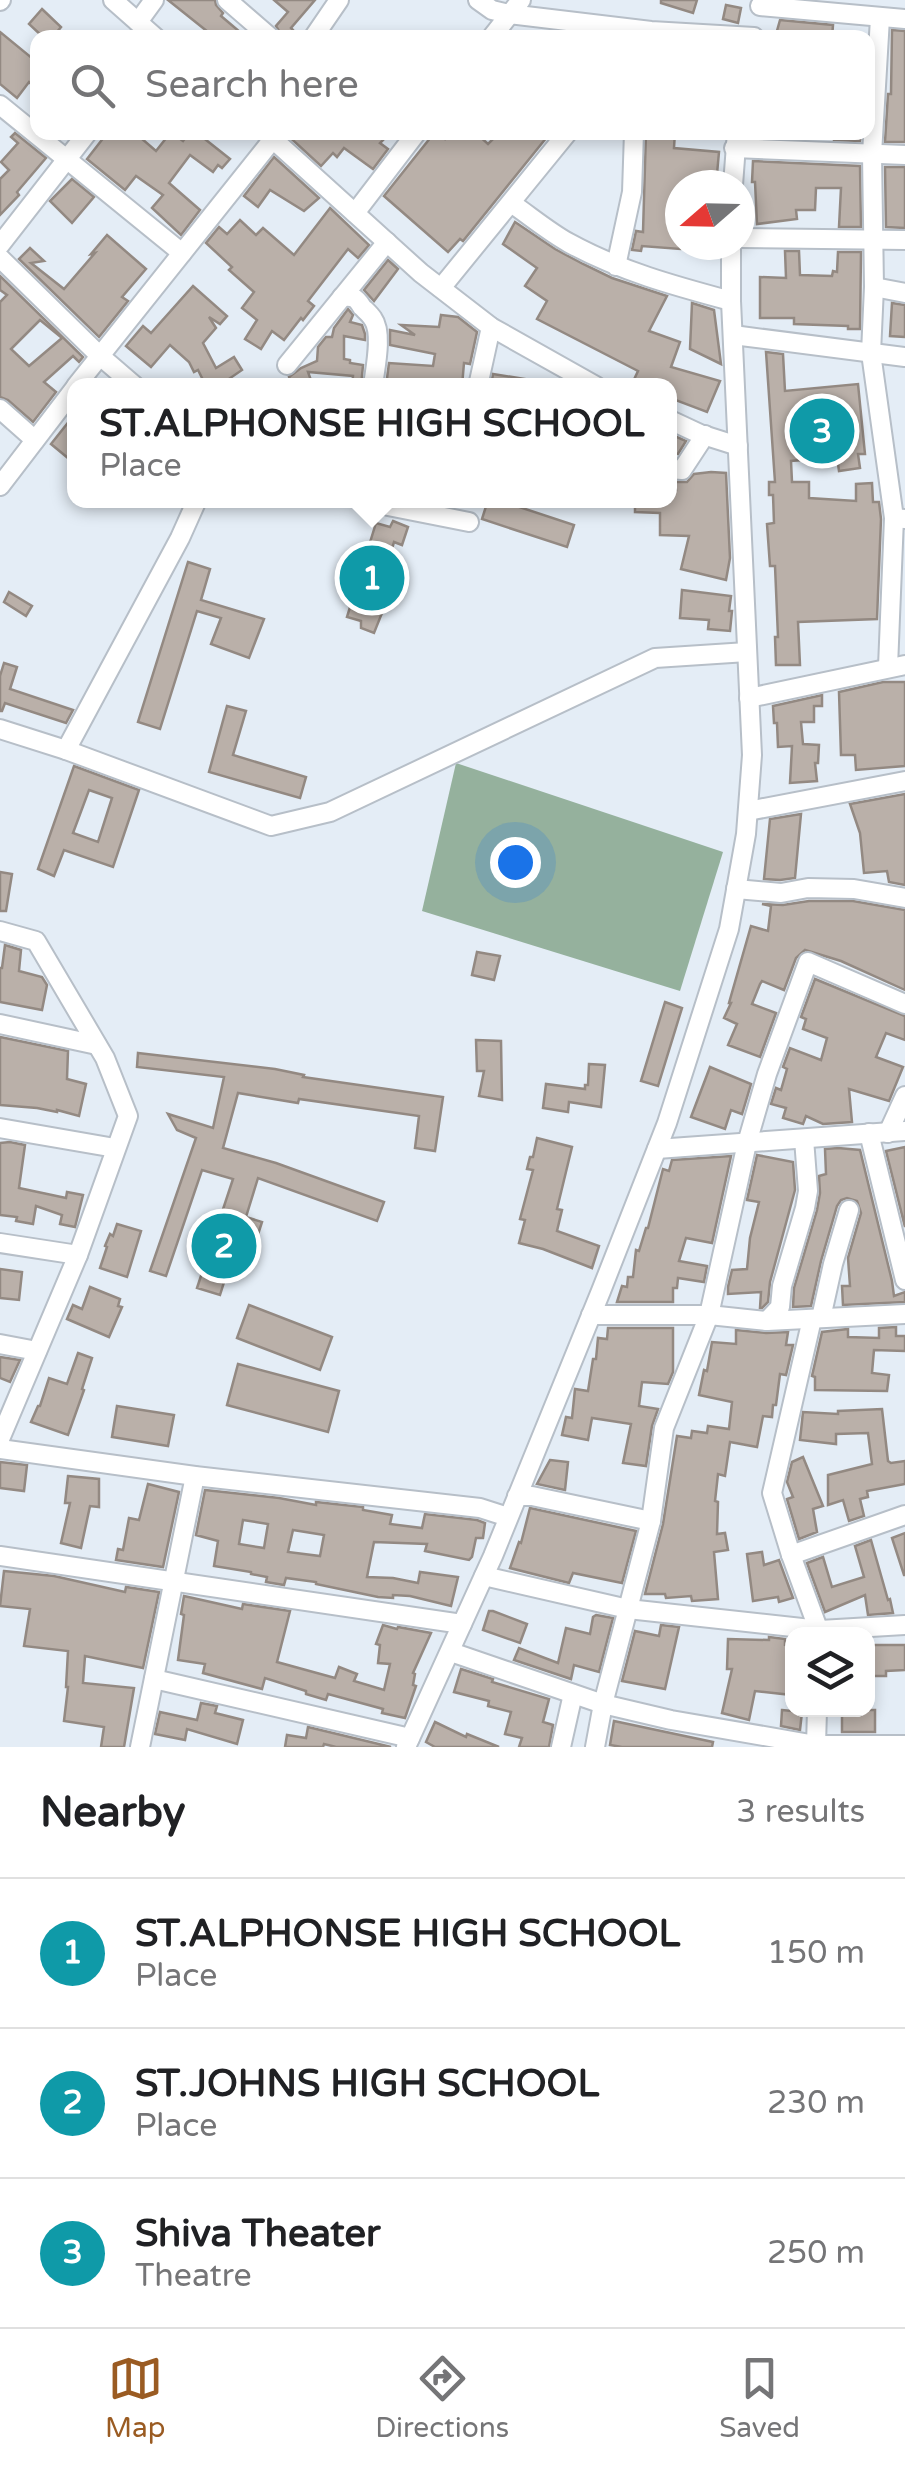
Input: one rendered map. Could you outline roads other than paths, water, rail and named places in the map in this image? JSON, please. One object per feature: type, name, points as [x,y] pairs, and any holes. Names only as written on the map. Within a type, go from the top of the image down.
[{"type":"street","points":[[113,0],[147,30]]},
{"type":"street","points":[[138,22],[154,0]]},
{"type":"street","points":[[227,0],[261,30]]},
{"type":"street","points":[[318,30],[339,0]]},
{"type":"street","points":[[478,0],[492,10],[515,7],[628,30]]},
{"type":"street","points":[[755,30],[761,3],[905,20]]},
{"type":"street","points":[[497,30],[515,7]]},
{"type":"street","points":[[875,103],[880,18]]},
{"type":"street","points":[[0,105],[30,129]]},
{"type":"street","points":[[43,140],[182,253]]},
{"type":"street","points":[[0,245],[82,140]]},
{"type":"street","points":[[82,378],[266,140]]},
{"type":"street","points":[[273,140],[441,288],[491,326],[582,378]]},
{"type":"street","points":[[354,213],[411,140]]},
{"type":"street","points":[[441,288],[562,140]]},
{"type":"street","points":[[616,266],[632,192],[634,140]]},
{"type":"street","points":[[734,170],[736,140],[905,155]]},
{"type":"street","points":[[749,698],[896,666],[899,518],[871,354],[873,140]]},
{"type":"street","points":[[511,203],[566,241],[616,266],[731,301]]},
{"type":"street","points":[[755,238],[905,240]]},
{"type":"street","points":[[287,365],[387,242]]},
{"type":"street","points":[[0,258],[126,378]]},
{"type":"street","points":[[154,1678],[408,1742],[484,1576],[591,1315],[657,1149],[729,929],[746,834],[752,755],[731,260]]},
{"type":"street","points":[[874,288],[905,293]]},
{"type":"street","points":[[342,297],[357,299],[373,318],[377,346],[373,378]]},
{"type":"street","points":[[480,378],[491,326]]},
{"type":"street","points":[[732,334],[905,357]]},
{"type":"street","points":[[0,486],[67,397]]},
{"type":"street","points":[[0,409],[34,440]]},
{"type":"street","points":[[677,423],[738,446]]},
{"type":"street","points":[[677,470],[682,470],[705,435]]},
{"type":"street","points":[[66,750],[193,508]]},
{"type":"street","points":[[398,508],[469,522]]},
{"type":"street","points":[[0,728],[270,826],[330,812],[655,658],[747,652]]},
{"type":"street","points":[[748,811],[905,781]]},
{"type":"street","points":[[736,889],[781,893],[808,888],[854,889],[905,898]]},
{"type":"street","points":[[0,930],[36,940],[97,1045],[128,1116],[78,1254],[0,1439]]},
{"type":"street","points":[[595,1747],[651,1521],[664,1428],[709,1315],[747,1143],[767,1074],[808,962],[905,1004]]},
{"type":"street","points":[[0,1024],[97,1045]]},
{"type":"street","points":[[905,1096],[888,1132],[905,1280]]},
{"type":"street","points":[[0,1128],[115,1148]]},
{"type":"street","points":[[657,1149],[888,1132]]},
{"type":"street","points":[[768,1321],[780,1307],[782,1286],[805,1208],[808,1191],[804,1139]]},
{"type":"street","points":[[818,1627],[790,1555],[772,1493],[816,1318],[849,1210]]},
{"type":"street","points":[[0,1242],[78,1254]]},
{"type":"street","points":[[591,1315],[709,1315],[768,1321],[905,1314]]},
{"type":"street","points":[[0,1344],[37,1351]]},
{"type":"street","points":[[0,1449],[195,1476],[480,1508],[508,1518]]},
{"type":"street","points":[[140,1747],[195,1476]]},
{"type":"street","points":[[517,1496],[651,1521]]},
{"type":"street","points":[[790,1555],[905,1515]]},
{"type":"street","points":[[0,1556],[462,1624]]},
{"type":"street","points":[[484,1576],[628,1609],[785,1628]]},
{"type":"street","points":[[875,1628],[905,1626]]},
{"type":"street","points":[[451,1652],[603,1704],[740,1733],[816,1745],[905,1745]]},
{"type":"street","points":[[561,1747],[574,1694]]},
{"type":"street","points":[[816,1745],[817,1717]]},
{"type":"place","name":"Shiva Theater","points":[[822,431]]},
{"type":"place","name":"ST.ALPHONSE HIGH SCHOOL","points":[[372,578]]},
{"type":"place","name":"ST.JOHNS HIGH SCHOOL","points":[[224,1246]]}]
